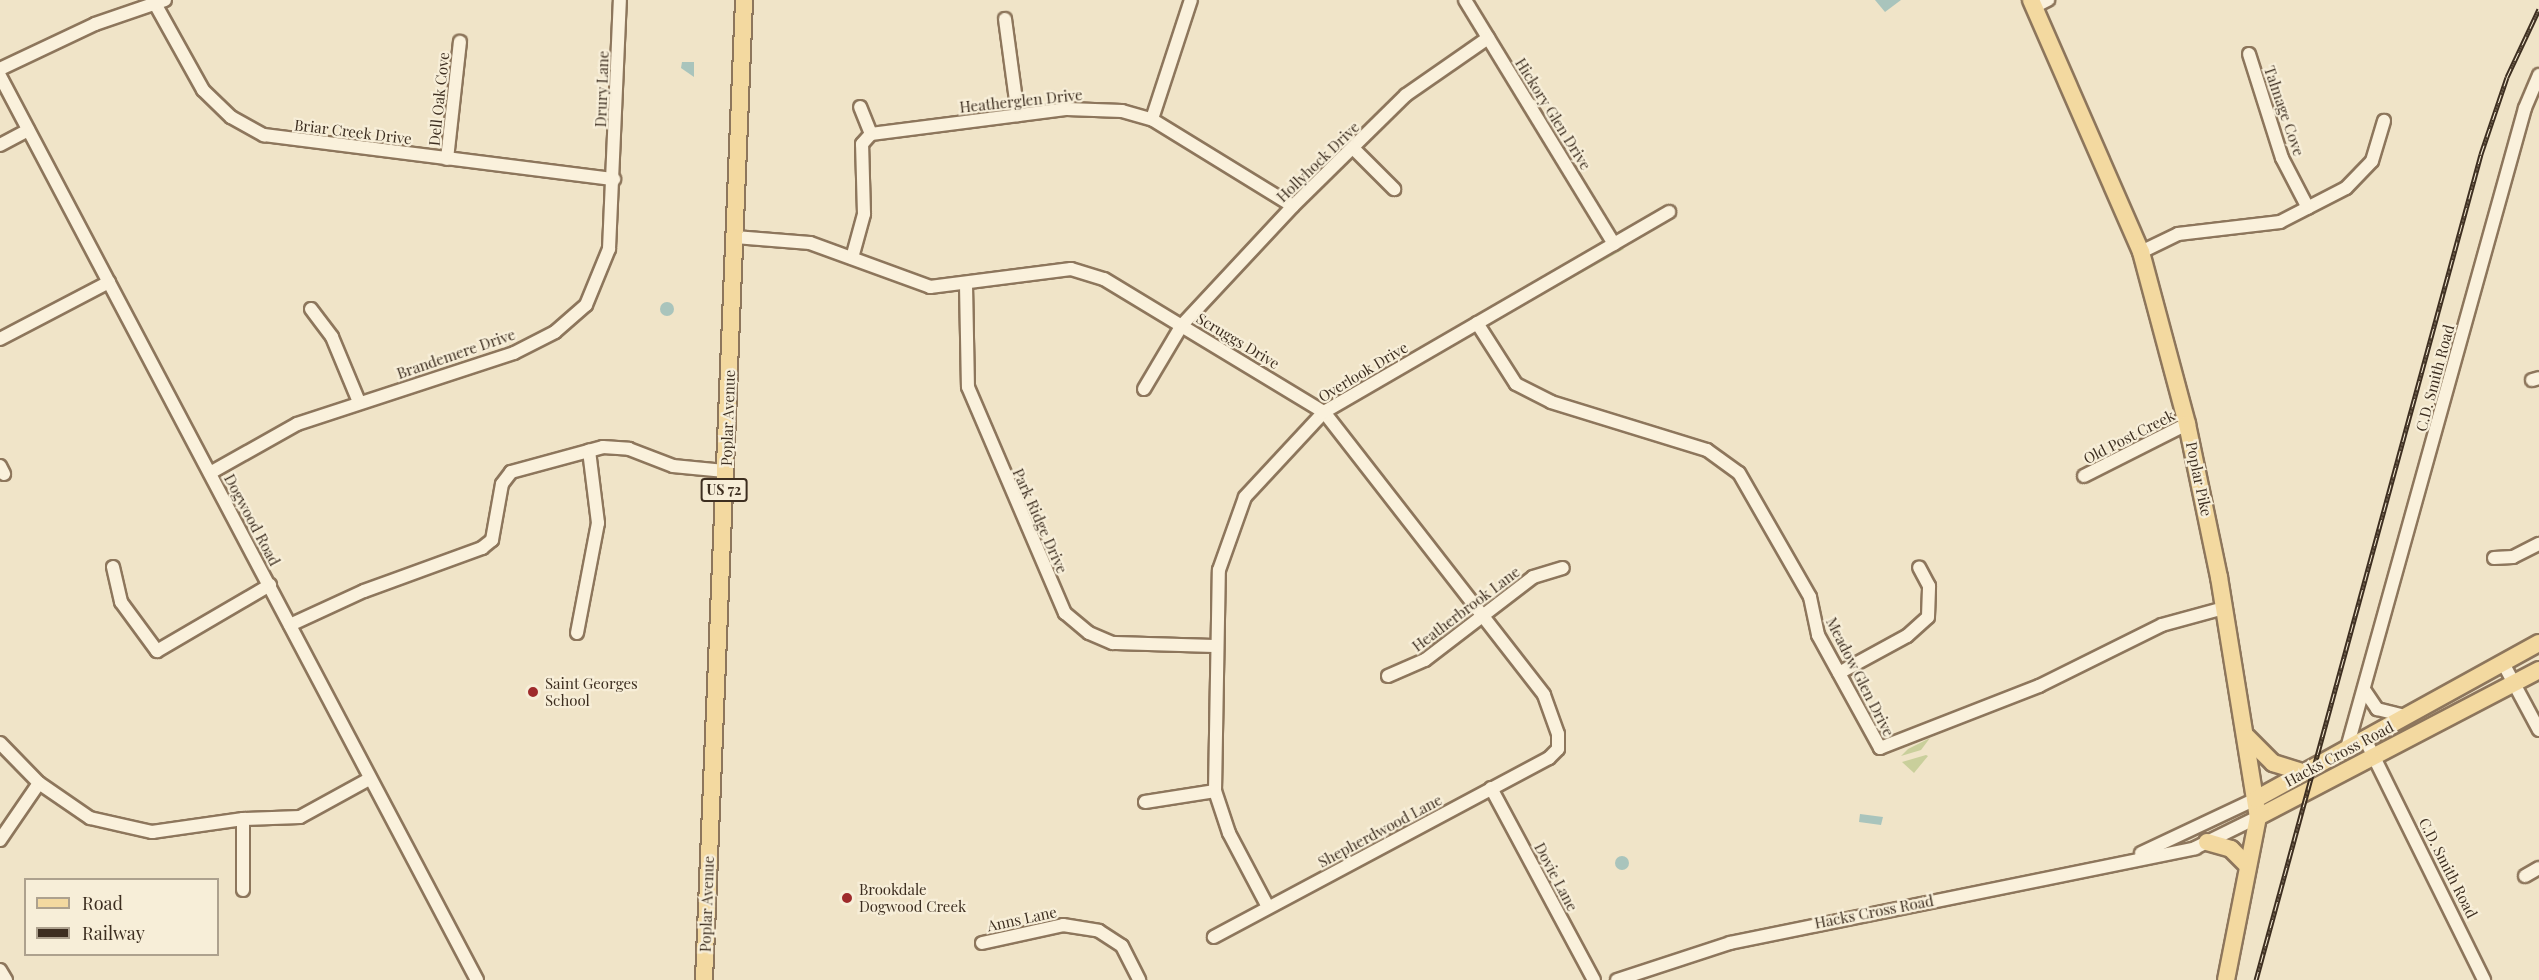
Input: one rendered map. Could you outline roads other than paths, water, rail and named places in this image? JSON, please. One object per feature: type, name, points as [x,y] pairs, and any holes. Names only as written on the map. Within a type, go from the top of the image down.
[{"type":"main road","name":"Poplar Avenue","points":[[704,980],[744,0]]},
{"type":"main road","name":"Poplar Pike","points":[[2038,2],[2141,252],[2187,423],[2224,608],[2247,736],[2258,817],[2226,980]]},
{"type":"main road","name":"Hacks Cross Road","points":[[2256,799],[2347,748],[2413,715],[2539,643]]},
{"type":"main road","name":"Hacks Cross Road","points":[[2258,817],[2539,670]]},
{"type":"main road","points":[[2247,736],[2273,763],[2303,772]]},
{"type":"main road","points":[[2207,842],[2231,849],[2248,866]]},
{"type":"street","name":"Drury Lane","points":[[614,179],[620,0]]},
{"type":"street","points":[[1152,119],[1191,0]]},
{"type":"street","name":"Hickory Glen Drive","points":[[1465,0],[1614,244]]},
{"type":"street","name":"Briar Creek Drive","points":[[157,1],[203,90],[247,128],[274,138],[614,179]]},
{"type":"street","points":[[0,69],[70,34],[157,1]]},
{"type":"street","points":[[1005,20],[1018,115]]},
{"type":"street","name":"Hollyhock Drive","points":[[1144,389],[1182,325],[1293,206],[1354,149],[1406,95],[1488,38]]},
{"type":"street","name":"Dell Oak Cove","points":[[447,159],[460,42]]},
{"type":"street","name":"Talmage Cove","points":[[2249,54],[2282,158],[2308,208]]},
{"type":"street","name":"C.D. Smith Road","points":[[2347,748],[2365,691],[2522,119],[2539,75]]},
{"type":"street","name":"Dogwood Road","points":[[0,76],[477,980]]},
{"type":"street","points":[[852,258],[864,214],[862,144],[871,134],[860,107]]},
{"type":"street","name":"Heatherglen Drive","points":[[871,134],[1018,115],[1096,108],[1152,119],[1293,206]]},
{"type":"street","points":[[2141,252],[2178,234],[2280,222],[2308,208],[2362,176],[2384,121]]},
{"type":"street","points":[[0,145],[28,130]]},
{"type":"street","points":[[1354,149],[1394,189]]},
{"type":"street","name":"Brandemere Drive","points":[[210,473],[297,424],[514,353],[555,332],[586,305],[601,276],[609,249],[614,179]]},
{"type":"street","name":"Overlook Drive","points":[[1268,907],[1229,833],[1215,791],[1219,570],[1240,506],[1265,470],[1324,412],[1669,212]]},
{"type":"street","name":"Scruggs Drive","points":[[735,237],[795,240],[930,287],[966,285],[1071,269],[1104,279],[1324,412],[1544,695],[1556,718],[1558,749]]},
{"type":"street","points":[[0,339],[109,282]]},
{"type":"street","name":"Park Ridge Drive","points":[[966,285],[968,387],[1065,613],[1089,633],[1113,643],[1216,646]]},
{"type":"street","points":[[311,309],[332,337],[359,402]]},
{"type":"street","name":"Meadow Glen Drive","points":[[1477,323],[1516,384],[1551,402],[1707,450],[1739,473],[1810,597],[1815,629],[1877,746],[1883,748],[2039,686],[2162,625],[2224,608]]},
{"type":"street","name":"Old Post Creek","points":[[2084,476],[2187,423]]},
{"type":"street","points":[[290,625],[364,591],[482,548],[492,540],[502,484],[512,472],[589,451],[629,449],[673,466],[725,471]]},
{"type":"street","points":[[577,633],[598,523],[589,451]]},
{"type":"street","points":[[2494,558],[2513,557],[2539,544]]},
{"type":"street","points":[[113,567],[121,602],[157,651],[270,585]]},
{"type":"street","points":[[1839,673],[1907,636],[1928,617],[1929,586],[1919,567]]},
{"type":"street","name":"Heatherbrook Lane","points":[[1388,676],[1418,665],[1533,577],[1563,568]]},
{"type":"street","points":[[2503,663],[2539,730]]},
{"type":"street","points":[[2365,691],[2385,714],[2413,715]]},
{"type":"street","name":"C.D. Smith Road","points":[[2365,739],[2484,980]]},
{"type":"street","points":[[0,743],[39,783],[90,818],[152,832],[243,819],[300,817],[369,779]]},
{"type":"street","name":"Shepherdwood Lane","points":[[1214,937],[1491,789],[1558,749]]},
{"type":"street","points":[[0,840],[39,783]]},
{"type":"street","name":"Dovie Lane","points":[[1491,789],[1594,980]]},
{"type":"street","points":[[1145,802],[1215,791]]},
{"type":"street","name":"Hacks Cross Road","points":[[2135,856],[2256,799]]},
{"type":"street","name":"Hacks Cross Road","points":[[1617,980],[1730,943],[2135,856],[2164,855],[2207,842],[2258,817]]},
{"type":"street","points":[[243,819],[243,890]]},
{"type":"street","points":[[2525,876],[2539,868]]},
{"type":"street","name":"Anns Lane","points":[[982,943],[1071,925],[1107,934],[1128,957],[1139,980]]},
{"type":"street","points":[[0,970],[6,980]]},
{"type":"water","points":[[1875,0],[1901,0],[1885,12]]},
{"type":"water","points":[[682,62],[694,62],[694,77],[681,68]]},
{"type":"water","points":[[667,302],[672,304],[674,309],[672,314],[667,316],[662,314],[660,309],[662,304]]},
{"type":"water","points":[[1860,814],[1883,817],[1881,825],[1859,822]]},
{"type":"water","points":[[1622,856],[1627,858],[1629,863],[1627,868],[1622,870],[1617,868],[1615,863],[1617,858]]},
{"type":"railway","points":[[2256,980],[2481,154],[2507,77],[2539,9]]},
{"type":"place","name":"Saint Georges School","points":[[533,692]]},
{"type":"place","name":"Brookdale Dogwood Creek","points":[[847,898]]}]
